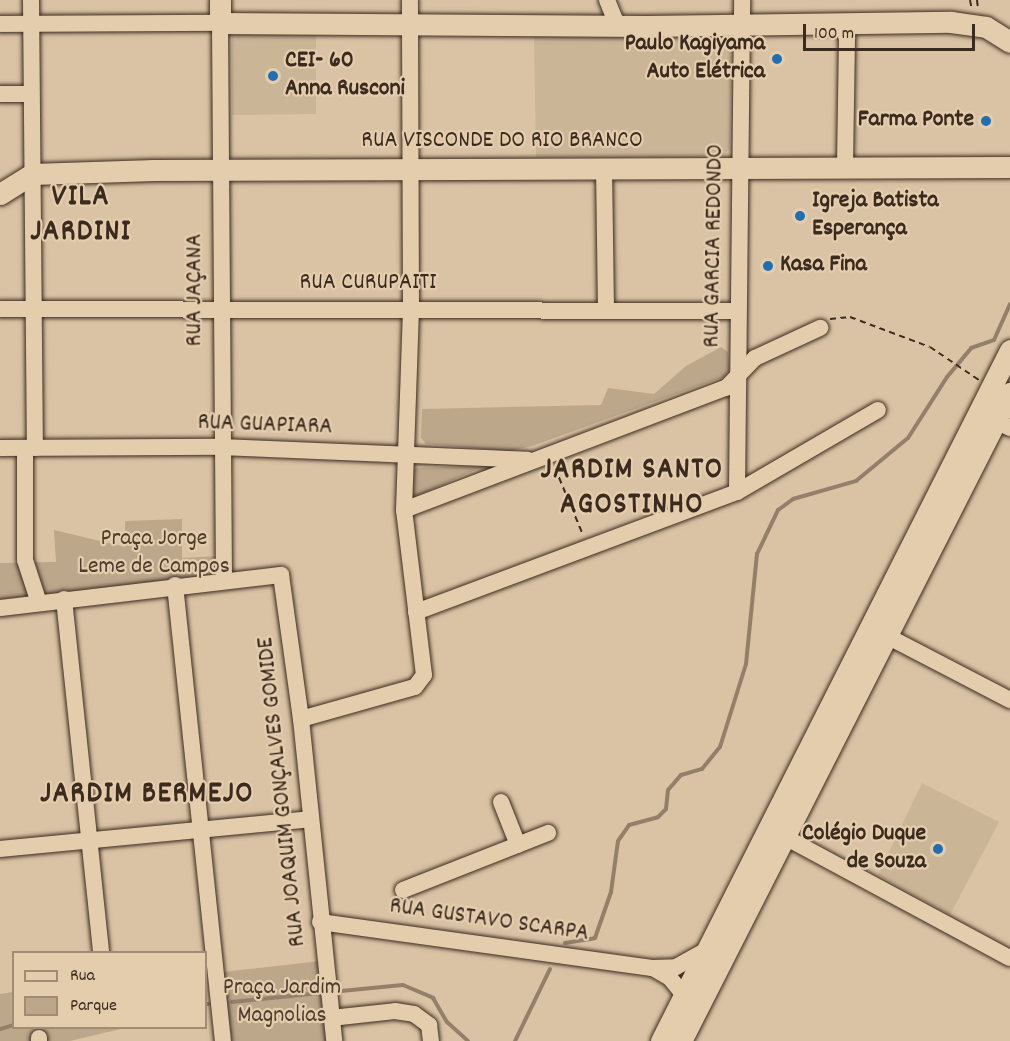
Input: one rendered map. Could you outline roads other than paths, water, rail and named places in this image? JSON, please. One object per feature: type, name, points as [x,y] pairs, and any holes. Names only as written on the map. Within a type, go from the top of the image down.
[{"type":"main road","name":"RUA JAÇANA","points":[[220,0],[220,23]]},
{"type":"main road","points":[[220,23],[617,25],[966,23],[986,27],[1010,42]]},
{"type":"main road","name":"RUA VISCONDE DO RIO BRANCO","points":[[32,174],[221,168],[1010,167]]},
{"type":"main road","points":[[0,194],[32,174]]},
{"type":"main road","points":[[659,1041],[1010,350]]},
{"type":"main road","points":[[681,1041],[887,636],[1003,425],[1010,393]]},
{"type":"street","points":[[31,0],[32,309],[30,448],[25,560],[39,603]]},
{"type":"street","points":[[301,719],[421,682],[424,675],[404,510],[404,464],[408,456],[411,308],[410,0]]},
{"type":"street","points":[[607,0],[610,16],[617,25]]},
{"type":"street","name":"RUA GARCIA REDONDO","points":[[737,492],[737,311],[742,0]]},
{"type":"street","points":[[839,22],[847,38],[845,167]]},
{"type":"street","points":[[0,24],[220,23]]},
{"type":"street","name":"RUA JAÇANA","points":[[220,23],[221,447],[224,579]]},
{"type":"street","points":[[0,93],[31,94]]},
{"type":"street","points":[[604,167],[606,309]]},
{"type":"street","name":"RUA CURUPAITI","points":[[0,309],[411,308],[737,311]]},
{"type":"street","points":[[404,510],[528,460],[726,388],[755,358],[820,327]]},
{"type":"street","points":[[416,612],[737,492],[878,410]]},
{"type":"street","name":"RUA GUAPIARA","points":[[0,448],[221,447],[528,460]]},
{"type":"street","name":"RUA JOAQUIM GONÇALVES GOMIDE","points":[[224,579],[281,575],[301,719],[334,1041]]},
{"type":"street","points":[[0,608],[224,579]]},
{"type":"street","points":[[176,585],[199,828],[223,1041]]},
{"type":"street","points":[[64,599],[101,951]]},
{"type":"street","points":[[887,636],[1010,700]]},
{"type":"street","points":[[501,802],[518,845]]},
{"type":"street","points":[[0,849],[310,819]]},
{"type":"street","points":[[403,890],[548,833]]},
{"type":"street","points":[[785,837],[1010,958]]},
{"type":"street","name":"RUA GUSTAVO SCARPA","points":[[320,922],[652,968],[676,967],[705,951]]},
{"type":"street","name":"RUA GUSTAVO SCARPA","points":[[652,968],[670,978],[679,1001]]},
{"type":"street","points":[[331,1018],[394,1011],[414,1014],[429,1025],[431,1041]]},
{"type":"waterway","points":[[565,943],[595,938],[611,892],[618,841],[629,825],[658,817],[666,809],[668,790],[681,775],[702,769],[720,747],[746,664],[757,554],[778,510],[793,499],[856,481],[908,438],[947,377],[971,348],[994,340],[1010,304]]},
{"type":"waterway","points":[[515,1041],[550,969]]},
{"type":"waterway","points":[[341,991],[403,985],[433,998],[447,1022],[468,1041]]},
{"type":"waterway","points":[[232,1002],[321,993]]},
{"type":"waterway","points":[[0,1029],[12,1026]]},
{"type":"place","name":"Paulo Kagiyama Auto Elétrica","points":[[777,59]]},
{"type":"place","name":"CEI- 60 Anna Rusconi","points":[[273,76]]},
{"type":"place","name":"Farma Ponte","points":[[986,121]]},
{"type":"place","name":"Igreja Batista Esperança","points":[[800,216]]},
{"type":"place","name":"Kasa Fina","points":[[768,266]]},
{"type":"place","name":"Colégio Duque de Souza","points":[[938,849]]},
{"type":"district","name":"VILA JARDINI","points":[[81,216]]},
{"type":"district","name":"JARDIM SANTO AGOSTINHO","points":[[632,489]]},
{"type":"district","name":"JARDIM BERMEJO","points":[[147,796]]},
{"type":"park label","name":"Praça Jorge Leme de Campos","points":[[154,554]]},
{"type":"park label","name":"Praça Jardim Magnolias","points":[[282,1003]]}]
